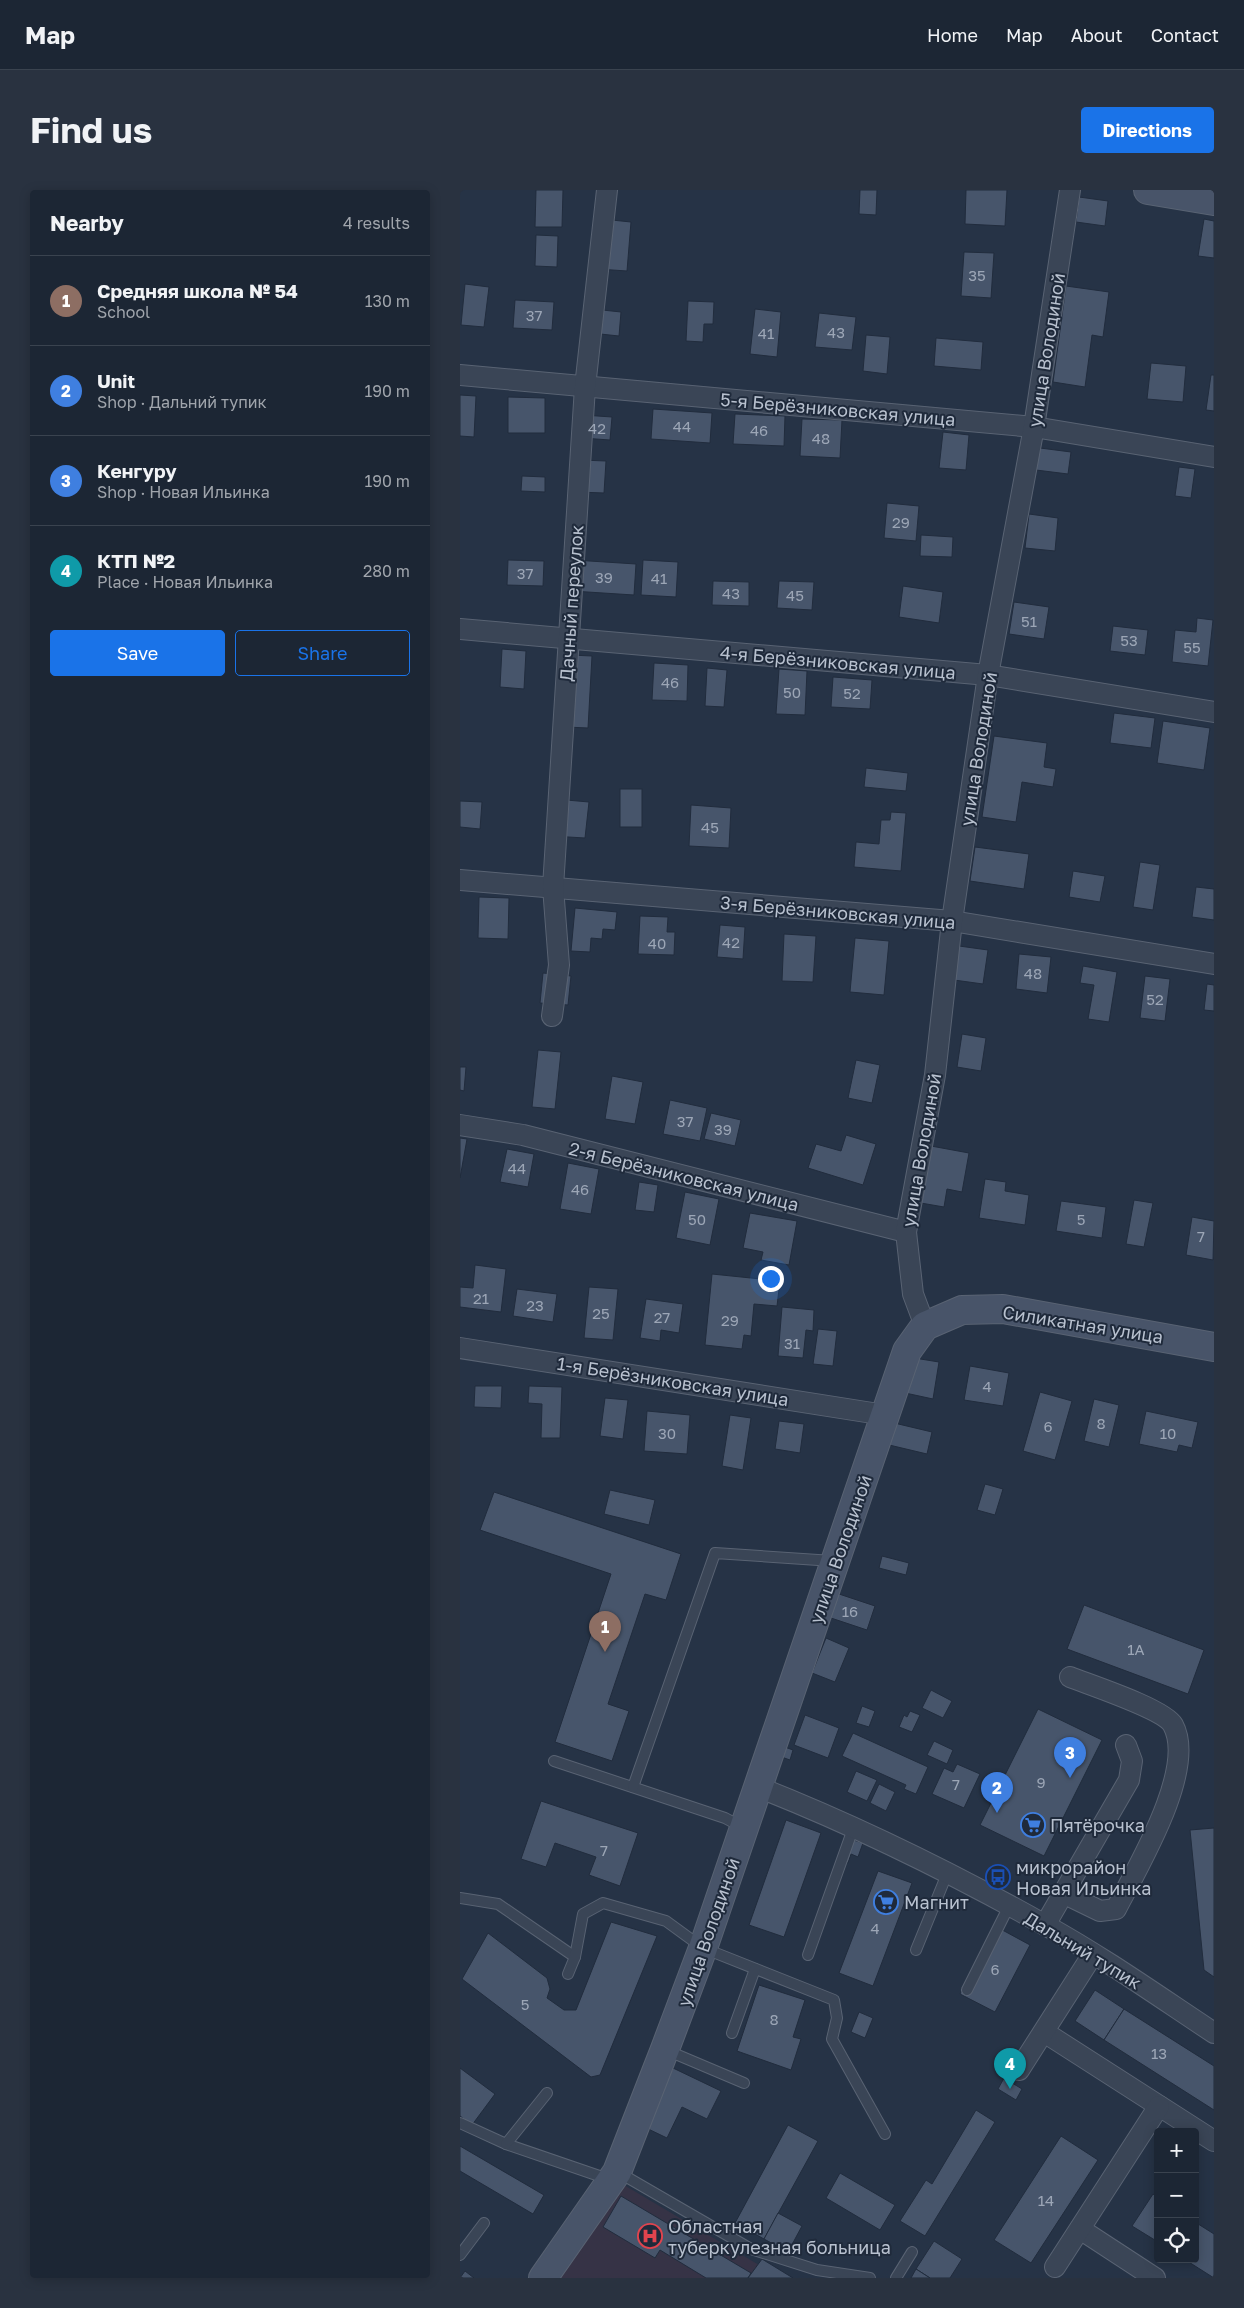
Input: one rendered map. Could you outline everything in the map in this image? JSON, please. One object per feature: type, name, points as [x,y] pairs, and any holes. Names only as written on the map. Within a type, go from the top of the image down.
[{"type":"street","name":"Дачный переулок","points":[[552,1016],[559,965],[553,887],[585,387],[607,190]]},
{"type":"street","name":"улица Володиной","points":[[543,2278],[615,2176],[666,2050],[703,1948],[907,1351],[925,1326],[913,1294],[906,1232],[935,1075],[952,921],[988,676],[1034,427],[1070,190]]},
{"type":"street","points":[[1148,190],[1214,201]]},
{"type":"street","name":"5-я Берёзниковская улица","points":[[460,375],[1034,427],[1214,457]]},
{"type":"street","name":"4-я Берёзниковская улица","points":[[460,629],[569,637],[988,676],[1214,712]]},
{"type":"street","name":"3-я Берёзниковская улица","points":[[460,880],[952,921],[1214,964]]},
{"type":"street","name":"2-я Берёзниковская улица","points":[[460,1125],[523,1135],[906,1232]]},
{"type":"street","name":"Силикатная улица","points":[[925,1326],[962,1310],[1003,1309],[1214,1347]]},
{"type":"street","name":"1-я Берёзниковская улица","points":[[460,1348],[885,1415]]},
{"type":"street","points":[[1064,1893],[1100,1911],[1116,1909],[1163,1817],[1176,1771],[1178,1748],[1172,1724],[1158,1712],[1070,1677]]},
{"type":"street","points":[[1045,1925],[1129,1780],[1132,1761],[1126,1746]]},
{"type":"street","name":"Дальний тупик","points":[[758,1787],[854,1826],[1045,1925],[1214,2033]]},
{"type":"street","points":[[1019,2070],[1093,1954]]},
{"type":"street","points":[[1044,2032],[1214,2141]]},
{"type":"street","points":[[1055,2267],[1159,2106]]},
{"type":"street","points":[[1080,2229],[1154,2278]]},
{"type":"lane","points":[[633,1787],[715,1553],[836,1562]]},
{"type":"lane","points":[[554,1761],[725,1818],[744,1827]]},
{"type":"lane","points":[[808,1955],[854,1826]]},
{"type":"lane","points":[[916,1950],[947,1874]]},
{"type":"lane","points":[[460,1898],[498,1904],[575,1957]]},
{"type":"lane","points":[[568,1974],[575,1957],[583,1914],[603,1903],[666,1921],[703,1948],[834,2000],[837,2018],[832,2039],[885,2134]]},
{"type":"lane","points":[[967,1990],[1009,1906]]},
{"type":"lane","points":[[732,2033],[755,1969]]},
{"type":"lane","points":[[666,2050],[744,2083]]},
{"type":"lane","points":[[506,2144],[546,2093]]},
{"type":"lane","points":[[460,2123],[506,2144],[615,2176],[751,2249],[817,2270],[870,2278]]},
{"type":"lane","points":[[460,2255],[484,2223]]},
{"type":"lane","points":[[896,2278],[912,2252]]},
{"type":"shaded area","name":"Областная туберкулезная больница","points":[[624,2185],[781,2278],[560,2278]]},
{"type":"building","points":[[536,190],[563,190],[562,227],[535,227]]},
{"type":"building","points":[[860,190],[877,190],[876,215],[859,214]]},
{"type":"building","points":[[966,190],[1007,190],[1005,226],[965,224]]},
{"type":"building","points":[[1079,197],[1108,201],[1105,226],[1076,222]]},
{"type":"building","points":[[602,219],[631,222],[627,271],[598,269]]},
{"type":"building","points":[[1204,219],[1214,221],[1214,258],[1198,256]]},
{"type":"building","points":[[536,235],[558,236],[557,267],[535,266]]},
{"type":"building","points":[[964,252],[994,253],[991,298],[961,296]]},
{"type":"building","points":[[465,284],[489,287],[484,327],[461,325]]},
{"type":"building","points":[[1066,286],[1109,292],[1103,337],[1092,335],[1085,387],[1053,382]]},
{"type":"building","points":[[515,300],[554,302],[552,330],[513,328]]},
{"type":"building","points":[[688,301],[714,302],[713,324],[704,324],[703,342],[686,341]]},
{"type":"building","points":[[593,309],[621,312],[619,336],[591,333]]},
{"type":"building","points":[[755,309],[781,312],[777,357],[750,354]]},
{"type":"building","points":[[819,313],[856,317],[852,350],[815,347]]},
{"type":"building","points":[[866,335],[890,337],[887,374],[863,371]]},
{"type":"building","points":[[936,338],[983,342],[981,370],[934,366]]},
{"type":"building","points":[[1151,363],[1186,366],[1183,402],[1147,399]]},
{"type":"building","points":[[1211,375],[1214,375],[1214,411],[1206,410]]},
{"type":"building","points":[[460,395],[476,396],[474,437],[460,436]]},
{"type":"building","points":[[508,397],[545,398],[545,433],[508,433]]},
{"type":"building","points":[[653,409],[712,413],[710,443],[651,439]]},
{"type":"building","points":[[735,414],[785,416],[784,446],[733,444]]},
{"type":"building","points":[[583,415],[612,417],[610,440],[582,438]]},
{"type":"building","points":[[802,419],[842,420],[840,458],[800,456]]},
{"type":"building","points":[[943,432],[969,435],[966,470],[939,468]]},
{"type":"building","points":[[1040,448],[1071,452],[1068,474],[1036,470]]},
{"type":"building","points":[[581,460],[606,461],[604,493],[578,492]]},
{"type":"building","points":[[1179,467],[1195,469],[1191,498],[1175,496]]},
{"type":"building","points":[[522,476],[545,477],[545,492],[521,491]]},
{"type":"building","points":[[887,503],[919,506],[916,541],[884,538]]},
{"type":"building","points":[[1029,514],[1058,518],[1055,551],[1025,548]]},
{"type":"building","points":[[921,535],[953,537],[952,557],[920,556]]},
{"type":"building","points":[[508,560],[544,561],[543,586],[507,585]]},
{"type":"building","points":[[574,560],[636,564],[634,595],[572,591]]},
{"type":"building","points":[[643,560],[678,562],[676,597],[641,595]]},
{"type":"building","points":[[713,581],[749,582],[749,606],[712,605]]},
{"type":"building","points":[[779,581],[814,582],[812,610],[777,608]]},
{"type":"building","points":[[903,586],[943,592],[939,623],[899,617]]},
{"type":"building","points":[[1014,602],[1049,607],[1044,639],[1009,634]]},
{"type":"building","points":[[1197,618],[1213,620],[1208,666],[1172,662],[1175,630],[1196,632]]},
{"type":"building","points":[[1113,626],[1148,630],[1145,655],[1110,651]]},
{"type":"building","points":[[502,649],[526,651],[524,689],[500,687]]},
{"type":"building","points":[[570,655],[592,656],[588,728],[566,727]]},
{"type":"building","points":[[654,663],[688,665],[687,701],[652,700]]},
{"type":"building","points":[[707,668],[727,670],[724,707],[705,706]]},
{"type":"building","points":[[779,669],[807,671],[805,715],[776,714]]},
{"type":"building","points":[[833,677],[872,680],[870,709],[831,707]]},
{"type":"building","points":[[1114,713],[1155,718],[1151,748],[1110,743]]},
{"type":"building","points":[[1163,721],[1210,728],[1204,770],[1157,763]]},
{"type":"building","points":[[994,736],[1047,743],[1044,767],[1056,769],[1053,787],[1022,782],[1016,822],[982,817]]},
{"type":"building","points":[[866,768],[908,773],[906,791],[864,787]]},
{"type":"building","points":[[620,789],[642,789],[642,827],[620,827]]},
{"type":"building","points":[[555,799],[589,802],[585,838],[552,836]]},
{"type":"building","points":[[460,801],[482,802],[480,829],[460,827]]},
{"type":"building","points":[[691,805],[731,808],[729,848],[689,846]]},
{"type":"building","points":[[891,812],[906,813],[901,871],[854,867],[856,842],[879,844],[881,820],[890,820]]},
{"type":"building","points":[[975,847],[1029,854],[1024,889],[970,881]]},
{"type":"building","points":[[1140,862],[1160,865],[1153,910],[1133,907]]},
{"type":"building","points":[[1073,871],[1105,876],[1100,902],[1069,897]]},
{"type":"building","points":[[1196,887],[1214,889],[1214,920],[1192,917]]},
{"type":"building","points":[[479,897],[509,898],[508,939],[478,938]]},
{"type":"building","points":[[575,908],[617,912],[615,930],[603,929],[602,939],[591,938],[590,952],[571,951]]},
{"type":"building","points":[[640,916],[668,917],[667,932],[675,932],[674,955],[638,954]]},
{"type":"building","points":[[720,925],[745,927],[743,959],[717,957]]},
{"type":"building","points":[[784,934],[816,936],[813,982],[782,981]]},
{"type":"building","points":[[855,938],[889,941],[884,995],[850,992]]},
{"type":"building","points":[[959,946],[988,950],[983,984],[954,980]]},
{"type":"building","points":[[1019,954],[1051,957],[1047,993],[1016,989]]},
{"type":"building","points":[[1083,966],[1117,972],[1109,1022],[1088,1019],[1094,985],[1080,983]]},
{"type":"building","points":[[543,973],[571,976],[568,1005],[540,1003]]},
{"type":"building","points":[[1145,976],[1170,979],[1165,1021],[1140,1018]]},
{"type":"building","points":[[1207,984],[1214,985],[1214,1011],[1204,1010]]},
{"type":"building","points":[[962,1034],[986,1038],[981,1071],[957,1067]]},
{"type":"building","points":[[538,1050],[561,1052],[555,1109],[532,1107]]},
{"type":"building","points":[[856,1060],[880,1065],[872,1103],[848,1098]]},
{"type":"building","points":[[460,1067],[466,1067],[464,1091],[460,1090]]},
{"type":"building","points":[[612,1076],[643,1082],[635,1124],[605,1119]]},
{"type":"building","points":[[670,1100],[707,1108],[700,1141],[663,1134]]},
{"type":"building","points":[[711,1113],[741,1120],[735,1146],[704,1139]]},
{"type":"building","points":[[846,1135],[876,1144],[863,1185],[808,1168],[816,1144],[841,1151]]},
{"type":"building","points":[[460,1138],[467,1139],[460,1178]]},
{"type":"building","points":[[931,1146],[969,1153],[962,1192],[947,1189],[944,1207],[915,1202]]},
{"type":"building","points":[[507,1149],[534,1154],[528,1187],[500,1182]]},
{"type":"building","points":[[568,1163],[599,1169],[591,1214],[560,1209]]},
{"type":"building","points":[[985,1179],[1006,1182],[1005,1191],[1029,1195],[1025,1225],[979,1218]]},
{"type":"building","points":[[639,1182],[658,1185],[654,1212],[635,1210]]},
{"type":"building","points":[[685,1192],[719,1199],[710,1245],[676,1238]]},
{"type":"building","points":[[1134,1200],[1153,1203],[1144,1247],[1126,1244]]},
{"type":"building","points":[[1061,1201],[1106,1207],[1102,1238],[1056,1231]]},
{"type":"building","points":[[750,1213],[797,1221],[789,1265],[761,1260],[763,1252],[743,1248]]},
{"type":"building","points":[[1192,1217],[1214,1221],[1213,1260],[1186,1255]]},
{"type":"building","points":[[475,1265],[506,1269],[501,1312],[460,1307],[460,1287],[473,1288]]},
{"type":"building","points":[[712,1274],[780,1281],[777,1306],[754,1304],[751,1336],[744,1335],[742,1349],[705,1345]]},
{"type":"building","points":[[589,1287],[618,1289],[613,1340],[584,1338]]},
{"type":"building","points":[[517,1289],[557,1294],[553,1322],[513,1316]]},
{"type":"building","points":[[646,1299],[683,1304],[679,1333],[661,1330],[660,1341],[640,1338]]},
{"type":"building","points":[[782,1307],[814,1310],[813,1331],[806,1330],[803,1358],[778,1356]]},
{"type":"building","points":[[818,1329],[837,1331],[833,1366],[813,1364]]},
{"type":"building","points":[[902,1356],[939,1362],[933,1399],[896,1391]]},
{"type":"building","points":[[970,1366],[1009,1373],[1003,1406],[964,1400]]},
{"type":"building","points":[[475,1386],[502,1386],[501,1408],[474,1407]]},
{"type":"building","points":[[529,1386],[562,1387],[560,1438],[541,1438],[542,1404],[528,1403]]},
{"type":"building","points":[[1040,1392],[1072,1401],[1055,1460],[1023,1451]]},
{"type":"building","points":[[605,1398],[628,1400],[623,1439],[600,1436]]},
{"type":"building","points":[[1094,1399],[1119,1405],[1109,1447],[1084,1441]]},
{"type":"building","points":[[647,1411],[690,1415],[687,1454],[644,1451]]},
{"type":"building","points":[[1146,1411],[1198,1422],[1192,1448],[1179,1445],[1177,1452],[1139,1444]]},
{"type":"building","points":[[730,1415],[751,1418],[743,1470],[722,1466]]},
{"type":"building","points":[[779,1421],[804,1424],[800,1453],[775,1449]]},
{"type":"building","points":[[890,1422],[932,1432],[927,1454],[885,1444]]},
{"type":"building","points":[[985,1484],[1003,1489],[995,1515],[977,1510]]},
{"type":"building","points":[[610,1490],[655,1500],[649,1525],[604,1514]]},
{"type":"building","points":[[494,1492],[681,1554],[666,1600],[645,1594],[608,1704],[629,1711],[612,1761],[555,1742],[611,1574],[480,1530]]},
{"type":"building","points":[[882,1556],[909,1563],[906,1575],[879,1568]]},
{"type":"building","points":[[833,1592],[875,1606],[867,1630],[825,1616]]},
{"type":"building","points":[[1084,1605],[1204,1650],[1188,1694],[1067,1649]]},
{"type":"building","points":[[826,1638],[849,1648],[835,1682],[812,1673]]},
{"type":"building","points":[[931,1690],[952,1701],[943,1718],[922,1708]]},
{"type":"building","points":[[862,1706],[875,1711],[869,1727],[856,1723]]},
{"type":"building","points":[[1038,1709],[1102,1740],[1044,1856],[980,1825]]},
{"type":"building","points":[[910,1711],[920,1715],[912,1732],[899,1727],[904,1715],[907,1717]]},
{"type":"building","points":[[805,1715],[839,1728],[828,1758],[794,1745]]},
{"type":"building","points":[[853,1733],[928,1767],[916,1794],[904,1789],[906,1785],[842,1756]]},
{"type":"building","points":[[934,1741],[953,1750],[947,1764],[927,1755]]},
{"type":"building","points":[[774,1743],[793,1750],[790,1760],[770,1753]]},
{"type":"building","points":[[957,1764],[980,1774],[964,1808],[932,1794],[944,1768],[953,1772]]},
{"type":"building","points":[[856,1771],[877,1780],[867,1801],[847,1792]]},
{"type":"building","points":[[879,1784],[895,1792],[886,1811],[870,1803]]},
{"type":"building","points":[[541,1801],[638,1833],[620,1886],[589,1875],[596,1857],[555,1843],[546,1867],[521,1859]]},
{"type":"building","points":[[786,1820],[821,1833],[784,1937],[749,1925]]},
{"type":"building","points":[[1214,1828],[1214,1977],[1204,1970],[1190,1830]]},
{"type":"building","points":[[847,1838],[863,1843],[858,1857],[851,1854],[848,1863],[839,1859]]},
{"type":"building","points":[[878,1871],[912,1883],[873,1986],[839,1973]]},
{"type":"building","points":[[611,1922],[657,1936],[600,2075],[591,2077],[462,1979],[488,1933],[547,1978],[550,1989],[547,1998],[564,2010],[576,2010]]},
{"type":"building","points":[[995,1926],[1030,1945],[995,2012],[960,1994]]},
{"type":"building","points":[[759,1985],[805,2000],[793,2037],[801,2039],[791,2070],[737,2051]]},
{"type":"building","points":[[1095,1990],[1124,2009],[1104,2040],[1075,2021]]},
{"type":"building","points":[[1124,2009],[1214,2066],[1214,2110],[1104,2040]]},
{"type":"building","points":[[859,2012],[873,2018],[865,2038],[851,2032]]},
{"type":"building","points":[[460,2068],[495,2094],[472,2125],[460,2116]]},
{"type":"building","points":[[673,2068],[721,2091],[707,2119],[682,2107],[667,2138],[644,2127]]},
{"type":"building","points":[[1004,2078],[1022,2089],[1016,2100],[998,2089]]},
{"type":"building","points":[[976,2110],[995,2122],[925,2236],[900,2221],[926,2180],[932,2184]]},
{"type":"building","points":[[788,2125],[818,2141],[764,2239],[735,2223]]},
{"type":"building","points":[[1061,2136],[1098,2160],[1031,2263],[994,2240]]},
{"type":"building","points":[[460,2146],[544,2195],[533,2214],[460,2171]]},
{"type":"building","points":[[840,2173],[895,2205],[880,2230],[826,2198]]},
{"type":"building","points":[[1153,2194],[1154,2240],[1132,2226]]},
{"type":"building","points":[[621,2196],[751,2273],[748,2278],[706,2278],[660,2250],[655,2258],[603,2227]]},
{"type":"building","points":[[778,2213],[802,2226],[788,2252],[764,2239]]},
{"type":"building","points":[[1199,2225],[1214,2234],[1214,2278],[1190,2263],[1199,2263]]},
{"type":"building","points":[[934,2241],[962,2259],[950,2278],[930,2278],[916,2269]]},
{"type":"building","points":[[762,2259],[793,2278],[748,2278]]},
{"type":"building","points":[[916,2269],[930,2278],[911,2278]]},
{"type":"building","points":[[465,2271],[474,2278],[460,2278]]},
{"type":"place","name":"Средняя школа № 54","points":[[605,1652]]},
{"type":"place","name":"Кенгуру","points":[[1070,1778]]},
{"type":"place","name":"Unit","points":[[997,1813]]},
{"type":"place","name":"Пятёрочка","points":[[1033,1825]]},
{"type":"place","name":"микрорайон Новая Ильинка","points":[[998,1877]]},
{"type":"place","name":"Магнит","points":[[886,1902]]},
{"type":"place","name":"КТП №2","points":[[1010,2089]]},
{"type":"place","name":"Областная туберкулезная больница","points":[[650,2236]]}]
